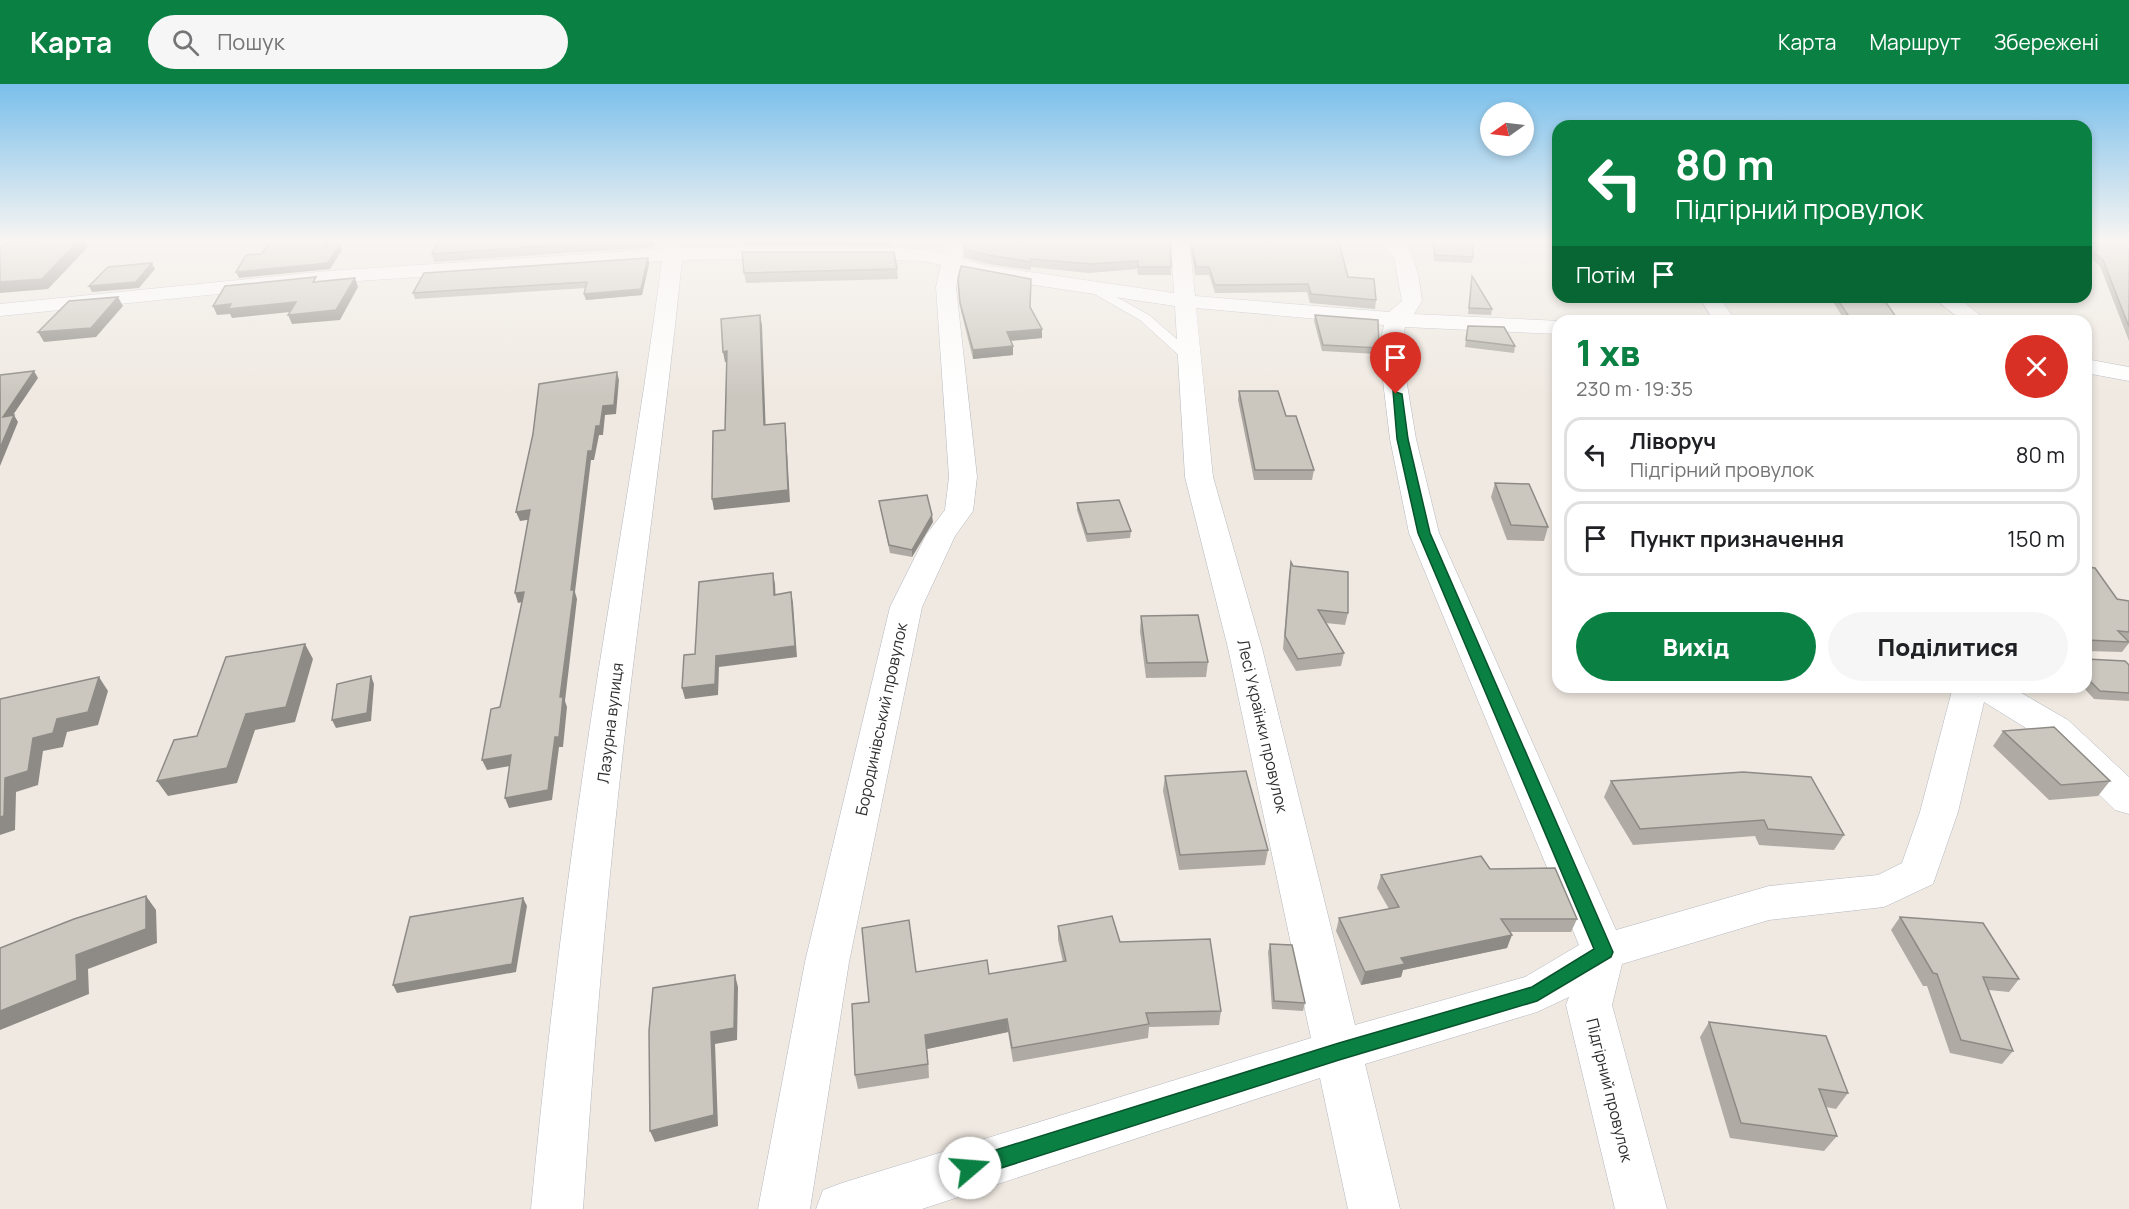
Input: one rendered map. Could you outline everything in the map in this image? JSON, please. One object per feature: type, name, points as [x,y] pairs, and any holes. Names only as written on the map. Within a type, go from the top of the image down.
[{"type":"street","points":[[0,310],[183,292]]},
{"type":"street","name":"Лазурна вулиця","points":[[556,1209],[572,1038],[615,675],[654,418],[667,292]]},
{"type":"street","name":"Бородинівський провулок","points":[[784,1209],[827,962],[906,607],[941,535],[958,511],[963,477],[946,292]]},
{"type":"street","points":[[1118,292],[1185,301],[1426,321],[1552,327]]},
{"type":"street","name":"Лесі Українки провулок","points":[[1184,292],[1199,477],[1245,648],[1374,1209]]},
{"type":"street","points":[[1411,292],[1412,301],[1396,317],[1390,348],[1403,439],[1424,533],[1604,952]]},
{"type":"street","points":[[1954,303],[1969,315]]},
{"type":"street","points":[[2092,367],[2129,374]]},
{"type":"street","points":[[842,1209],[1339,1051],[1537,993],[1604,952],[1769,903],[1884,891],[1919,873],[1929,846],[1968,693]]},
{"type":"street","points":[[1995,693],[2055,729],[2129,800]]},
{"type":"street","name":"Підгірний провулок","points":[[1604,952],[1589,1005],[1602,1064],[1641,1209]]},
{"type":"lane","points":[[1100,292],[1130,306],[1160,326],[1189,357]]},
{"type":"building","points":[[222,292],[347,292],[336,310],[288,315],[296,302],[228,309],[231,304],[213,306]]},
{"type":"building","points":[[585,292],[612,292],[584,294]]},
{"type":"building","points":[[959,292],[1031,292],[1030,307],[1042,329],[1007,332],[1013,346],[973,350]]},
{"type":"building","points":[[1310,292],[1375,292],[1376,300],[1311,294]]},
{"type":"building","points":[[1471,292],[1481,292],[1492,309],[1469,308]]},
{"type":"building","points":[[2115,292],[2129,292],[2129,327]]},
{"type":"building","points":[[118,297],[91,328],[38,332],[69,301]]},
{"type":"building","points":[[1840,303],[1886,303],[1895,315],[1848,315]]},
{"type":"building","points":[[760,315],[764,425],[785,423],[788,490],[712,499],[713,431],[725,430],[727,351],[723,352],[721,319]]},
{"type":"building","points":[[1315,315],[1378,320],[1379,348],[1323,345]]},
{"type":"building","points":[[1468,326],[1504,327],[1515,346],[1466,340]]},
{"type":"building","points":[[34,371],[3,417],[14,415],[0,448],[0,375]]},
{"type":"building","points":[[617,372],[614,405],[603,406],[600,426],[596,426],[592,451],[588,451],[571,590],[574,590],[560,697],[563,697],[559,737],[555,737],[548,790],[505,798],[511,755],[482,760],[491,709],[500,707],[524,592],[515,593],[530,510],[516,512],[533,434],[539,384]]},
{"type":"building","points":[[1239,391],[1278,391],[1286,416],[1296,416],[1314,470],[1255,470]]},
{"type":"building","points":[[1495,483],[1529,484],[1548,527],[1511,525]]},
{"type":"building","points":[[927,495],[932,515],[912,550],[889,545],[879,501]]},
{"type":"building","points":[[1119,500],[1131,531],[1087,534],[1077,503]]},
{"type":"building","points":[[1291,562],[1293,566],[1348,572],[1348,613],[1318,610],[1344,653],[1298,659],[1285,636]]},
{"type":"building","points":[[2092,568],[2095,568],[2117,599],[2129,601],[2129,632],[2118,631],[2129,642],[2092,640]]},
{"type":"building","points":[[773,573],[774,595],[791,592],[795,646],[716,656],[715,684],[682,688],[684,655],[695,654],[699,582]]},
{"type":"building","points":[[1198,615],[1208,662],[1147,663],[1141,616]]},
{"type":"building","points":[[305,644],[286,707],[246,714],[227,768],[157,781],[174,740],[197,736],[226,657]]},
{"type":"building","points":[[2092,659],[2125,661],[2129,665],[2129,693],[2100,691],[2092,683]]},
{"type":"building","points":[[371,676],[367,713],[332,720],[337,684]]},
{"type":"building","points":[[99,677],[88,712],[57,719],[53,733],[33,738],[28,771],[5,778],[4,816],[0,817],[0,699]]},
{"type":"building","points":[[2054,727],[2110,781],[2061,785],[2003,731]]},
{"type":"building","points":[[1246,771],[1268,850],[1180,855],[1165,776]]},
{"type":"building","points":[[1743,772],[1811,777],[1844,835],[1768,829],[1764,820],[1640,829],[1611,781]]},
{"type":"building","points":[[1481,856],[1490,869],[1555,868],[1577,919],[1501,919],[1512,935],[1401,958],[1405,964],[1365,972],[1339,918],[1399,907],[1381,875]]},
{"type":"building","points":[[146,896],[146,929],[76,955],[77,980],[0,1011],[0,948],[74,919]]},
{"type":"building","points":[[523,898],[512,964],[393,985],[410,917]]},
{"type":"building","points":[[1112,916],[1120,942],[1210,939],[1221,1011],[1146,1013],[1149,1024],[1012,1048],[1007,1019],[925,1035],[928,1064],[855,1075],[852,1004],[869,1002],[862,928],[909,920],[916,972],[987,960],[989,974],[1066,961],[1058,926]]},
{"type":"building","points":[[1900,917],[1983,923],[2019,979],[1983,977],[2013,1051],[1961,1040],[1937,974],[1933,973]]},
{"type":"building","points":[[1270,944],[1292,945],[1305,1003],[1274,1001]]},
{"type":"building","points":[[735,975],[734,1028],[711,1032],[714,1115],[650,1131],[649,1031],[653,988]]},
{"type":"building","points":[[1709,1022],[1826,1036],[1848,1093],[1819,1089],[1837,1136],[1741,1123]]},
{"type":"route","points":[[970,1168],[1339,1051],[1537,993],[1604,952],[1424,533],[1403,439],[1396,394]]}]
